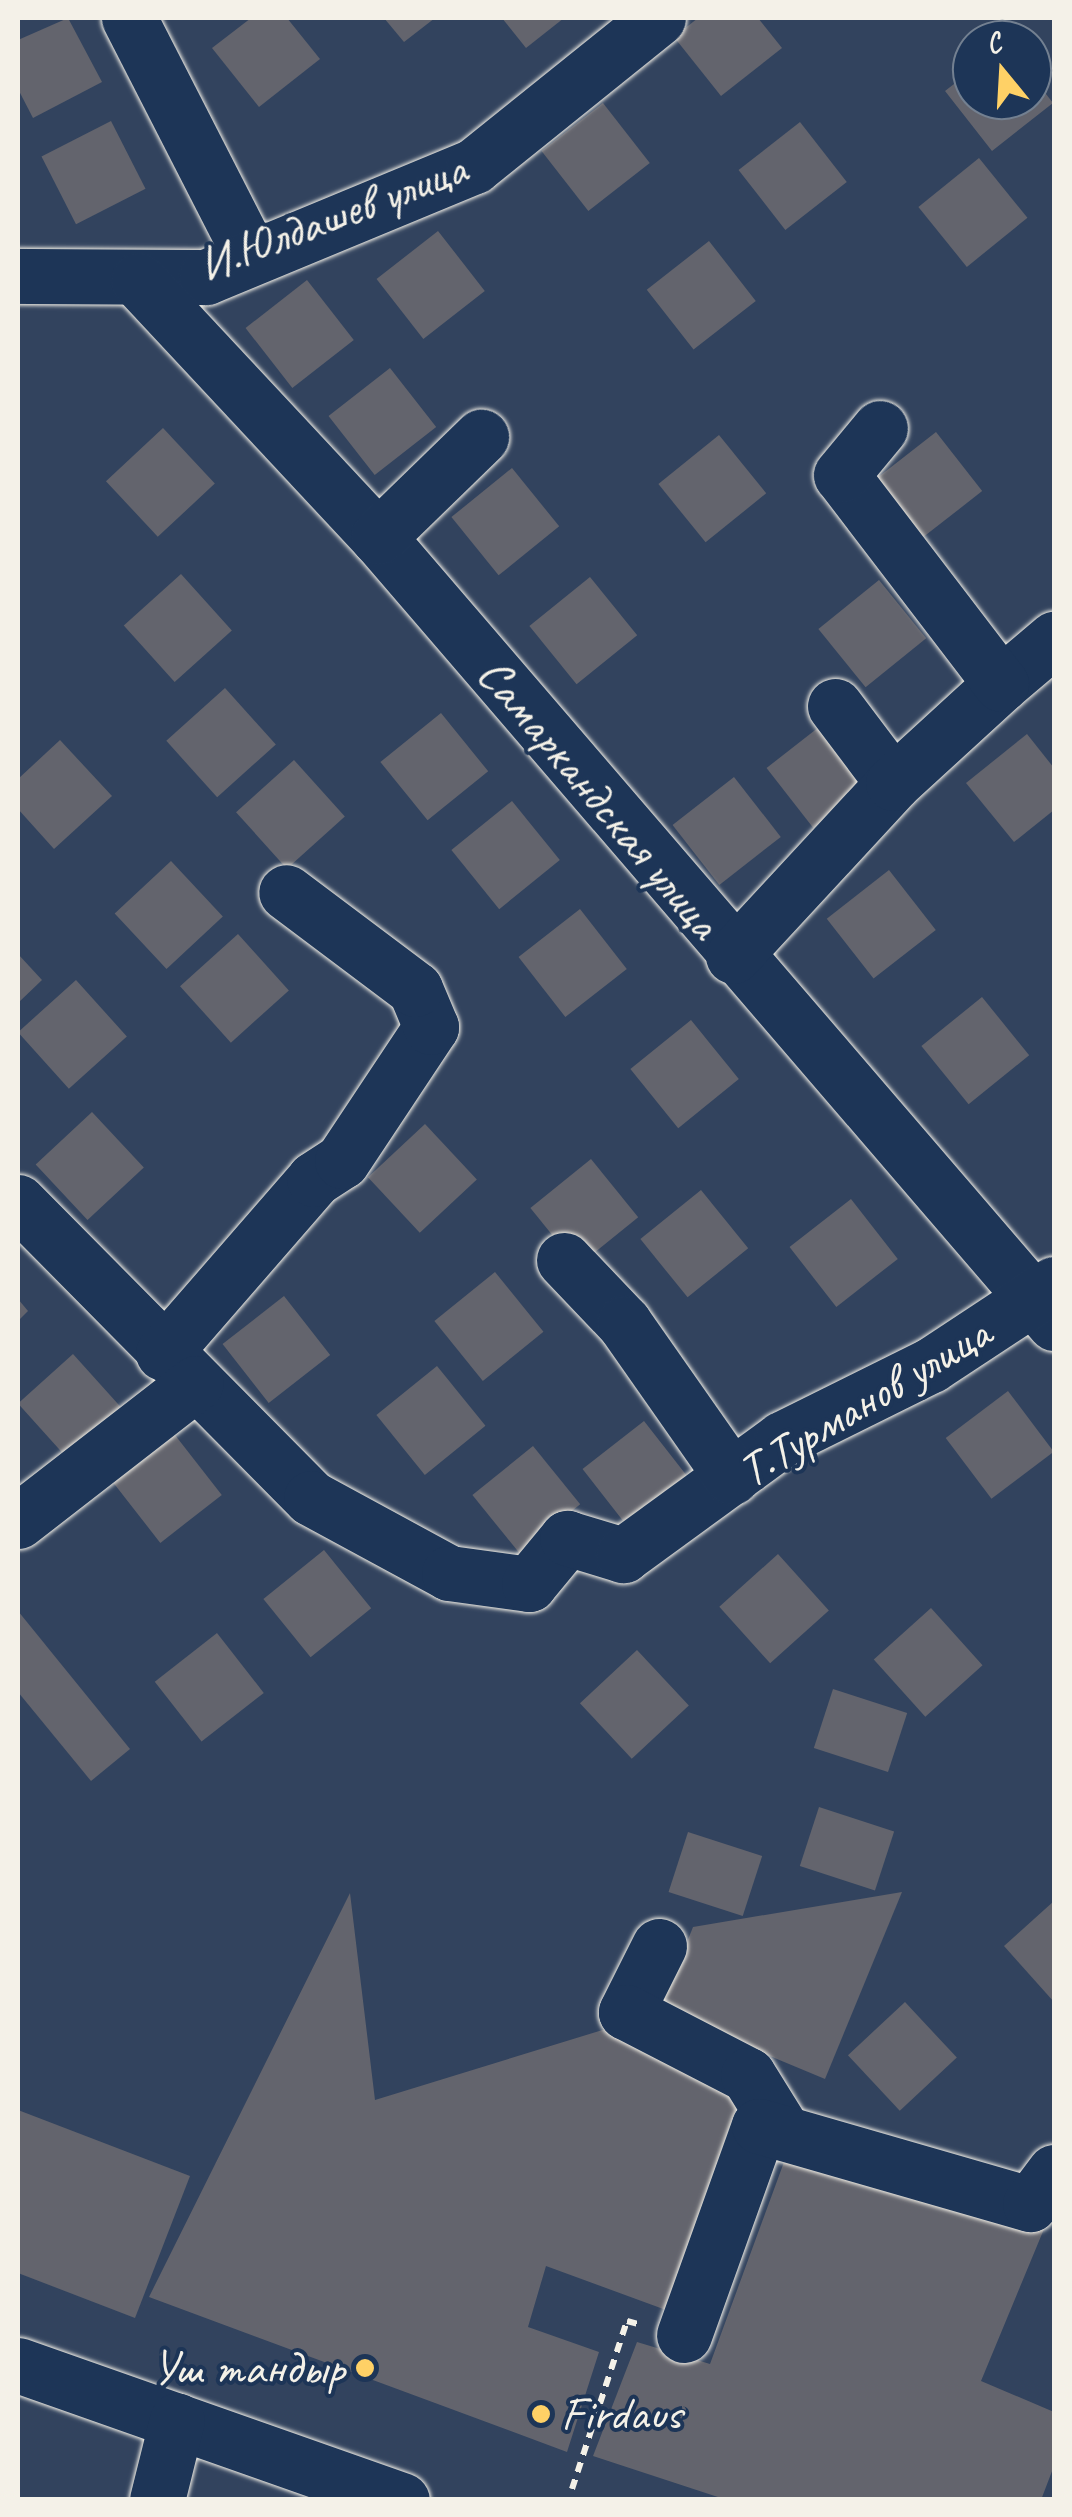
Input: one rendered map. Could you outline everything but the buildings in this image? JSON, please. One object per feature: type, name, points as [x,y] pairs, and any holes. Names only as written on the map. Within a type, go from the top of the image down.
[{"type":"street","points":[[129,18],[252,256]]},
{"type":"street","name":"И.Юлдашев улица","points":[[18,276],[138,280],[206,277],[474,166],[658,18]]},
{"type":"street","name":"Самаркандская улица","points":[[138,280],[378,537],[733,956],[1048,1302]]},
{"type":"street","points":[[880,428],[841,475],[1000,684]]},
{"type":"street","points":[[378,537],[481,437]]},
{"type":"street","points":[[733,956],[893,783],[1054,638]]},
{"type":"street","points":[[834,706],[893,783]]},
{"type":"street","points":[[18,1521],[179,1368],[314,1179],[342,1161],[431,1026],[415,989],[286,892]]},
{"type":"street","points":[[18,1202],[179,1368]]},
{"type":"street","points":[[564,1260],[624,1323],[732,1478]]},
{"type":"street","name":"Т.Турманов улица","points":[[179,1368],[311,1498],[449,1573],[529,1584],[567,1538],[623,1556],[782,1439],[1048,1302]]},
{"type":"street","points":[[659,1946],[626,2012],[748,2075],[784,2133]]},
{"type":"street","points":[[684,2335],[759,2126],[1030,2204],[1054,2172]]},
{"type":"street","points":[[18,2365],[402,2500]]},
{"type":"street","points":[[157,2500],[177,2420]]},
{"type":"path","points":[[572,2489],[627,2321],[684,2335]]},
{"type":"place","name":"Уш тандыр","points":[[365,2368]]},
{"type":"place","name":"Firdaus","points":[[541,2414]]}]
